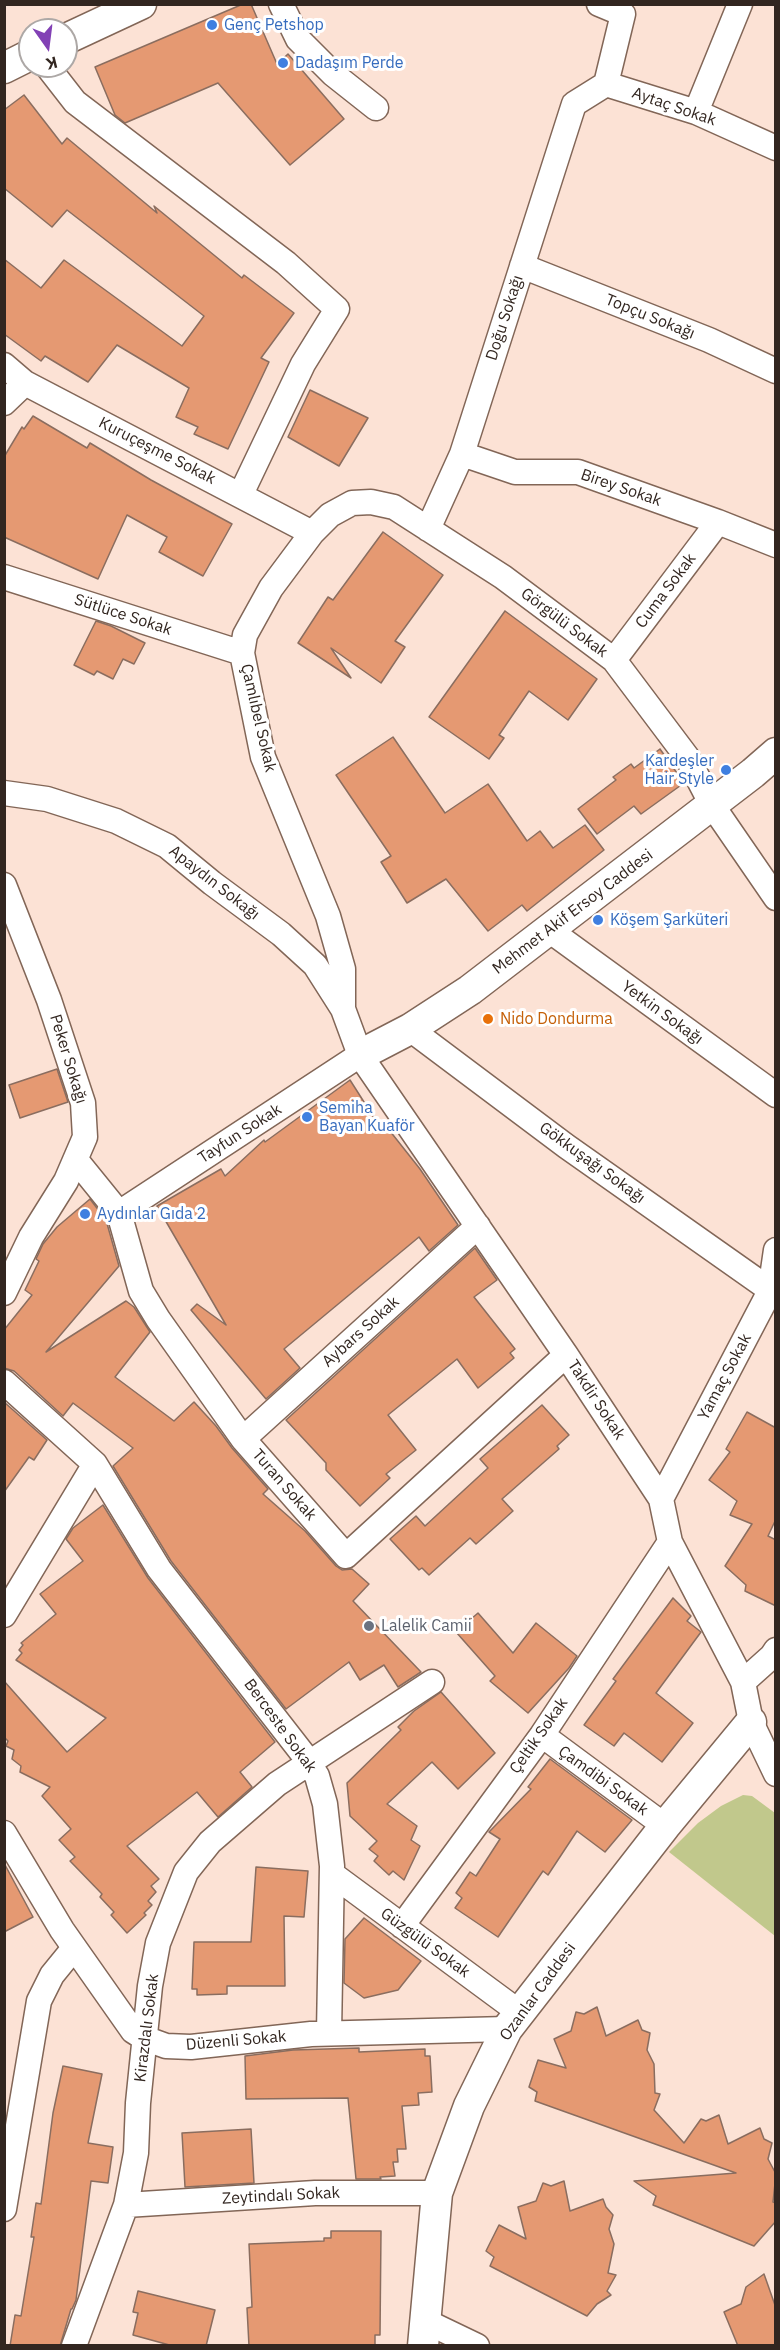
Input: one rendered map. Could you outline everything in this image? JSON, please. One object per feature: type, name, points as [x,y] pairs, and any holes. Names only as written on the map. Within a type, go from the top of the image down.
[{"type":"street","points":[[78,33],[141,4]]},
{"type":"street","points":[[281,4],[298,39],[333,74],[376,108]]},
{"type":"street","points":[[599,4],[623,14],[606,84]]},
{"type":"street","points":[[696,112],[740,4]]},
{"type":"street","points":[[4,68],[18,61]]},
{"type":"street","points":[[56,78],[75,102],[286,262],[337,309],[303,364],[241,494]]},
{"type":"street","name":"Doğu Sokağı","points":[[428,529],[462,454],[574,104],[606,84]]},
{"type":"street","name":"Aytaç Sokak","points":[[606,84],[696,112],[776,148]]},
{"type":"street","name":"Topçu Sokağı","points":[[522,266],[709,340],[776,371]]},
{"type":"street","name":"Kuruçeşme Sokak","points":[[4,365],[25,383],[312,532]]},
{"type":"street","points":[[4,403],[25,383]]},
{"type":"street","name":"Birey Sokak","points":[[462,454],[515,472],[578,472],[776,545]]},
{"type":"street","name":"Çamlıbel Sokak","points":[[343,1008],[343,969],[328,916],[263,757],[242,653],[245,635],[271,588],[312,532],[330,515],[351,503],[371,502],[394,507],[428,529]]},
{"type":"street","name":"Cuma Sokak","points":[[614,660],[718,522]]},
{"type":"street","name":"Görgülü Sokak","points":[[428,529],[503,578],[614,660],[687,757],[712,805],[776,898]]},
{"type":"street","name":"Sütlüce Sokak","points":[[4,577],[242,653]]},
{"type":"street","name":"Mehmet Akif Ersoy Caddesi","points":[[360,1055],[410,1029],[470,990],[712,805],[776,753]]},
{"type":"street","name":"Apaydın Sokağı","points":[[4,793],[47,799],[116,821],[167,846],[281,934],[315,965],[343,1008],[360,1055]]},
{"type":"street","name":"Peker Sokağı","points":[[4,885],[49,999],[83,1102],[85,1137],[66,1181],[31,1237],[4,1293]]},
{"type":"street","name":"Yetkin Sokağı","points":[[549,930],[776,1095]]},
{"type":"street","name":"Gökkuşağı Sokağı","points":[[410,1029],[566,1146],[773,1292]]},
{"type":"street","name":"Tayfun Sokak","points":[[119,1214],[360,1055]]},
{"type":"street","name":"Takdir Sokak","points":[[360,1055],[566,1355],[661,1499],[670,1542],[743,1682],[751,1722],[776,1774]]},
{"type":"street","name":"Turan Sokak","points":[[76,1160],[119,1214],[141,1291],[158,1319],[243,1438],[346,1556],[566,1355]]},
{"type":"street","name":"Aybars Sokak","points":[[243,1438],[478,1226]]},
{"type":"street","name":"Yamaç Sokak","points":[[661,1499],[773,1292],[776,1250]]},
{"type":"street","name":"Berceste Sokak","points":[[4,1382],[94,1464],[159,1569],[317,1776],[330,1834],[332,1875],[329,2033]]},
{"type":"street","points":[[4,1615],[94,1464]]},
{"type":"street","name":"Çeltik Sokak","points":[[402,1926],[542,1735],[670,1542]]},
{"type":"street","points":[[743,1682],[776,1650]]},
{"type":"street","name":"Kirazdalı Sokak","points":[[74,2346],[126,2205],[136,2153],[150,1986],[158,1943],[186,1872],[210,1842],[277,1784],[432,1682]]},
{"type":"street","name":"Ozanlar Caddesi","points":[[425,2334],[437,2193],[469,2106],[513,2020],[665,1826],[751,1722]]},
{"type":"street","name":"Çamdibi Sokak","points":[[542,1735],[665,1826]]},
{"type":"street","name":"Düzenli Sokak","points":[[4,1833],[74,1948],[133,2031],[144,2038],[166,2046],[191,2047],[329,2033],[513,2020]]},
{"type":"street","name":"Güzgülü Sokak","points":[[332,1875],[402,1926],[513,2020]]},
{"type":"street","points":[[4,2209],[39,2001],[52,1975],[74,1948]]},
{"type":"street","name":"Zeytindalı Sokak","points":[[126,2205],[315,2193],[437,2193]]},
{"type":"street","points":[[425,2334],[477,2346]]},
{"type":"green space","points":[[743,1795],[752,1796],[775,1813],[775,1936],[669,1852],[698,1823],[721,1806]]},
{"type":"building","points":[[243,4],[251,4],[277,64],[288,54],[344,119],[290,165],[218,83],[125,123],[115,115],[95,67]]},
{"type":"building","points":[[24,95],[62,144],[67,138],[157,213],[154,206],[242,278],[244,275],[294,313],[261,358],[269,362],[228,449],[194,434],[198,427],[176,417],[189,388],[117,345],[88,382],[45,356],[41,361],[4,334],[4,259],[41,288],[64,260],[182,346],[204,316],[67,210],[52,227],[4,188],[4,110]]},
{"type":"building","points":[[310,390],[368,418],[339,466],[288,437]]},
{"type":"building","points":[[33,416],[87,448],[90,443],[151,480],[232,524],[203,576],[159,552],[167,537],[127,515],[98,579],[4,537],[4,457],[22,427],[24,429]]},
{"type":"building","points":[[383,532],[443,575],[395,641],[405,647],[381,683],[331,648],[351,678],[298,643],[328,597],[333,600]]},
{"type":"building","points":[[505,611],[597,679],[568,720],[529,691],[499,735],[504,738],[489,759],[429,717]]},
{"type":"building","points":[[96,621],[145,643],[134,664],[123,659],[113,679],[97,671],[94,675],[74,665]]},
{"type":"building","points":[[393,737],[445,813],[488,784],[527,841],[540,831],[553,848],[585,825],[604,850],[527,911],[522,905],[488,931],[446,879],[407,903],[381,862],[391,856],[336,775]]},
{"type":"building","points":[[660,749],[684,783],[641,814],[634,806],[597,834],[578,809],[616,780],[613,777],[631,764],[634,768]]},
{"type":"building","points":[[57,1069],[68,1102],[20,1118],[9,1085]]},
{"type":"building","points":[[350,1080],[378,1124],[382,1121],[420,1169],[458,1225],[429,1251],[419,1237],[284,1349],[300,1368],[266,1399],[191,1310],[197,1304],[226,1325],[157,1206],[221,1169],[225,1176],[264,1140],[265,1142]]},
{"type":"building","points":[[90,1199],[106,1220],[119,1266],[46,1352],[126,1301],[134,1307],[150,1332],[115,1377],[174,1421],[194,1402],[268,1489],[263,1494],[305,1531],[336,1566],[342,1570],[352,1569],[369,1584],[353,1601],[421,1672],[398,1687],[384,1665],[360,1680],[349,1662],[286,1709],[171,1561],[113,1466],[133,1448],[73,1403],[63,1416],[14,1371],[4,1368],[4,1330],[32,1295],[25,1290],[39,1261],[36,1259],[43,1244],[57,1227]]},
{"type":"building","points":[[475,1248],[497,1280],[474,1297],[515,1349],[510,1353],[514,1358],[478,1388],[457,1359],[388,1415],[416,1450],[386,1474],[390,1478],[360,1506],[326,1470],[326,1463],[286,1420]]},
{"type":"building","points":[[4,1402],[47,1440],[34,1460],[29,1457],[4,1492]]},
{"type":"building","points":[[542,1405],[569,1435],[557,1446],[559,1449],[502,1499],[513,1511],[476,1544],[470,1538],[429,1575],[422,1568],[419,1570],[390,1539],[416,1516],[425,1526],[488,1468],[480,1459]]},
{"type":"building","points":[[747,1412],[776,1428],[776,1519],[768,1536],[776,1540],[776,1606],[745,1591],[746,1585],[725,1566],[752,1524],[730,1515],[737,1501],[709,1480],[730,1452],[726,1449]]},
{"type":"building","points":[[103,1505],[148,1578],[275,1742],[240,1772],[252,1787],[218,1817],[197,1792],[127,1846],[159,1879],[151,1886],[156,1892],[148,1901],[152,1905],[144,1913],[146,1915],[127,1933],[111,1915],[114,1912],[100,1897],[102,1894],[70,1861],[75,1857],[59,1840],[71,1829],[42,1796],[50,1787],[20,1772],[21,1766],[12,1759],[14,1750],[6,1746],[8,1741],[4,1737],[4,1681],[67,1752],[106,1718],[16,1660],[22,1653],[19,1650],[23,1645],[21,1643],[56,1614],[40,1594],[83,1561],[66,1539],[73,1528]]},
{"type":"building","points":[[673,1598],[691,1616],[687,1621],[701,1632],[656,1693],[693,1723],[662,1762],[624,1733],[614,1746],[584,1725],[616,1681],[613,1679]]},
{"type":"building","points":[[478,1613],[513,1653],[536,1623],[577,1656],[528,1713],[490,1681],[495,1676],[456,1632]]},
{"type":"building","points":[[441,1692],[495,1753],[458,1789],[432,1762],[387,1804],[417,1826],[411,1840],[420,1846],[404,1880],[393,1871],[389,1875],[374,1861],[378,1856],[369,1849],[377,1841],[350,1816],[347,1783],[401,1730],[398,1727],[414,1711]]},
{"type":"building","points":[[550,1759],[632,1820],[605,1852],[577,1831],[548,1875],[543,1871],[498,1937],[455,1908],[462,1898],[456,1893],[470,1872],[476,1876],[500,1839],[489,1832],[531,1789],[528,1787]]},
{"type":"building","points":[[4,1863],[33,1917],[4,1932]]},
{"type":"building","points":[[256,1867],[308,1871],[304,1917],[284,1916],[285,1986],[227,1986],[227,1994],[197,1995],[197,1989],[192,1989],[194,1942],[251,1942]]},
{"type":"building","points":[[364,1918],[421,1961],[398,1990],[364,1998],[344,1983],[345,1939]]},
{"type":"building","points":[[597,2007],[606,2036],[638,2020],[642,2030],[650,2033],[647,2050],[654,2064],[655,2093],[660,2094],[654,2110],[684,2143],[701,2119],[706,2121],[719,2115],[728,2144],[760,2128],[764,2139],[772,2143],[768,2159],[776,2174],[773,2202],[776,2203],[776,2221],[754,2246],[653,2205],[656,2196],[634,2181],[736,2173],[535,2101],[537,2092],[529,2087],[538,2060],[566,2068],[554,2039],[571,2031],[576,2012],[584,2014]]},
{"type":"building","points":[[359,2048],[359,2052],[425,2049],[425,2056],[430,2056],[432,2092],[418,2093],[419,2105],[402,2106],[406,2149],[397,2149],[398,2162],[393,2162],[395,2176],[380,2177],[381,2179],[356,2179],[348,2098],[246,2099],[245,2056],[293,2050]]},
{"type":"building","points":[[63,2066],[102,2074],[88,2143],[113,2147],[108,2183],[91,2181],[76,2300],[60,2346],[10,2346],[15,2315],[21,2316],[34,2237],[31,2237],[36,2203],[41,2204],[53,2113]]},
{"type":"building","points":[[251,2129],[254,2183],[185,2187],[182,2133]]},
{"type":"building","points":[[564,2181],[570,2211],[603,2199],[613,2215],[609,2229],[614,2244],[608,2273],[616,2275],[607,2291],[611,2295],[597,2304],[587,2316],[490,2266],[494,2257],[486,2251],[499,2225],[526,2239],[518,2207],[536,2201],[543,2183],[551,2186]]},
{"type":"building","points":[[331,2231],[381,2231],[380,2335],[375,2335],[375,2346],[249,2346],[247,2308],[252,2307],[249,2244],[324,2241],[324,2238],[331,2238]]},
{"type":"building","points":[[764,2274],[776,2308],[776,2346],[738,2346],[724,2312],[741,2304],[746,2287]]},
{"type":"building","points":[[138,2291],[215,2310],[206,2346],[173,2346],[133,2335],[138,2313],[133,2312]]},
{"type":"place","name":"Genç Petshop","points":[[212,25]]},
{"type":"place","name":"Dadaşım Perde","points":[[283,63]]},
{"type":"place","name":"Kardeşler Hair Style","points":[[726,770]]},
{"type":"place","name":"Köşem Şarküteri","points":[[598,920]]},
{"type":"place","name":"Nido Dondurma","points":[[488,1019]]},
{"type":"place","name":"Semiha Bayan Kuaför","points":[[307,1117]]},
{"type":"place","name":"Aydınlar Gıda 2","points":[[85,1214]]},
{"type":"place","name":"Lalelik Camii","points":[[369,1626]]}]
